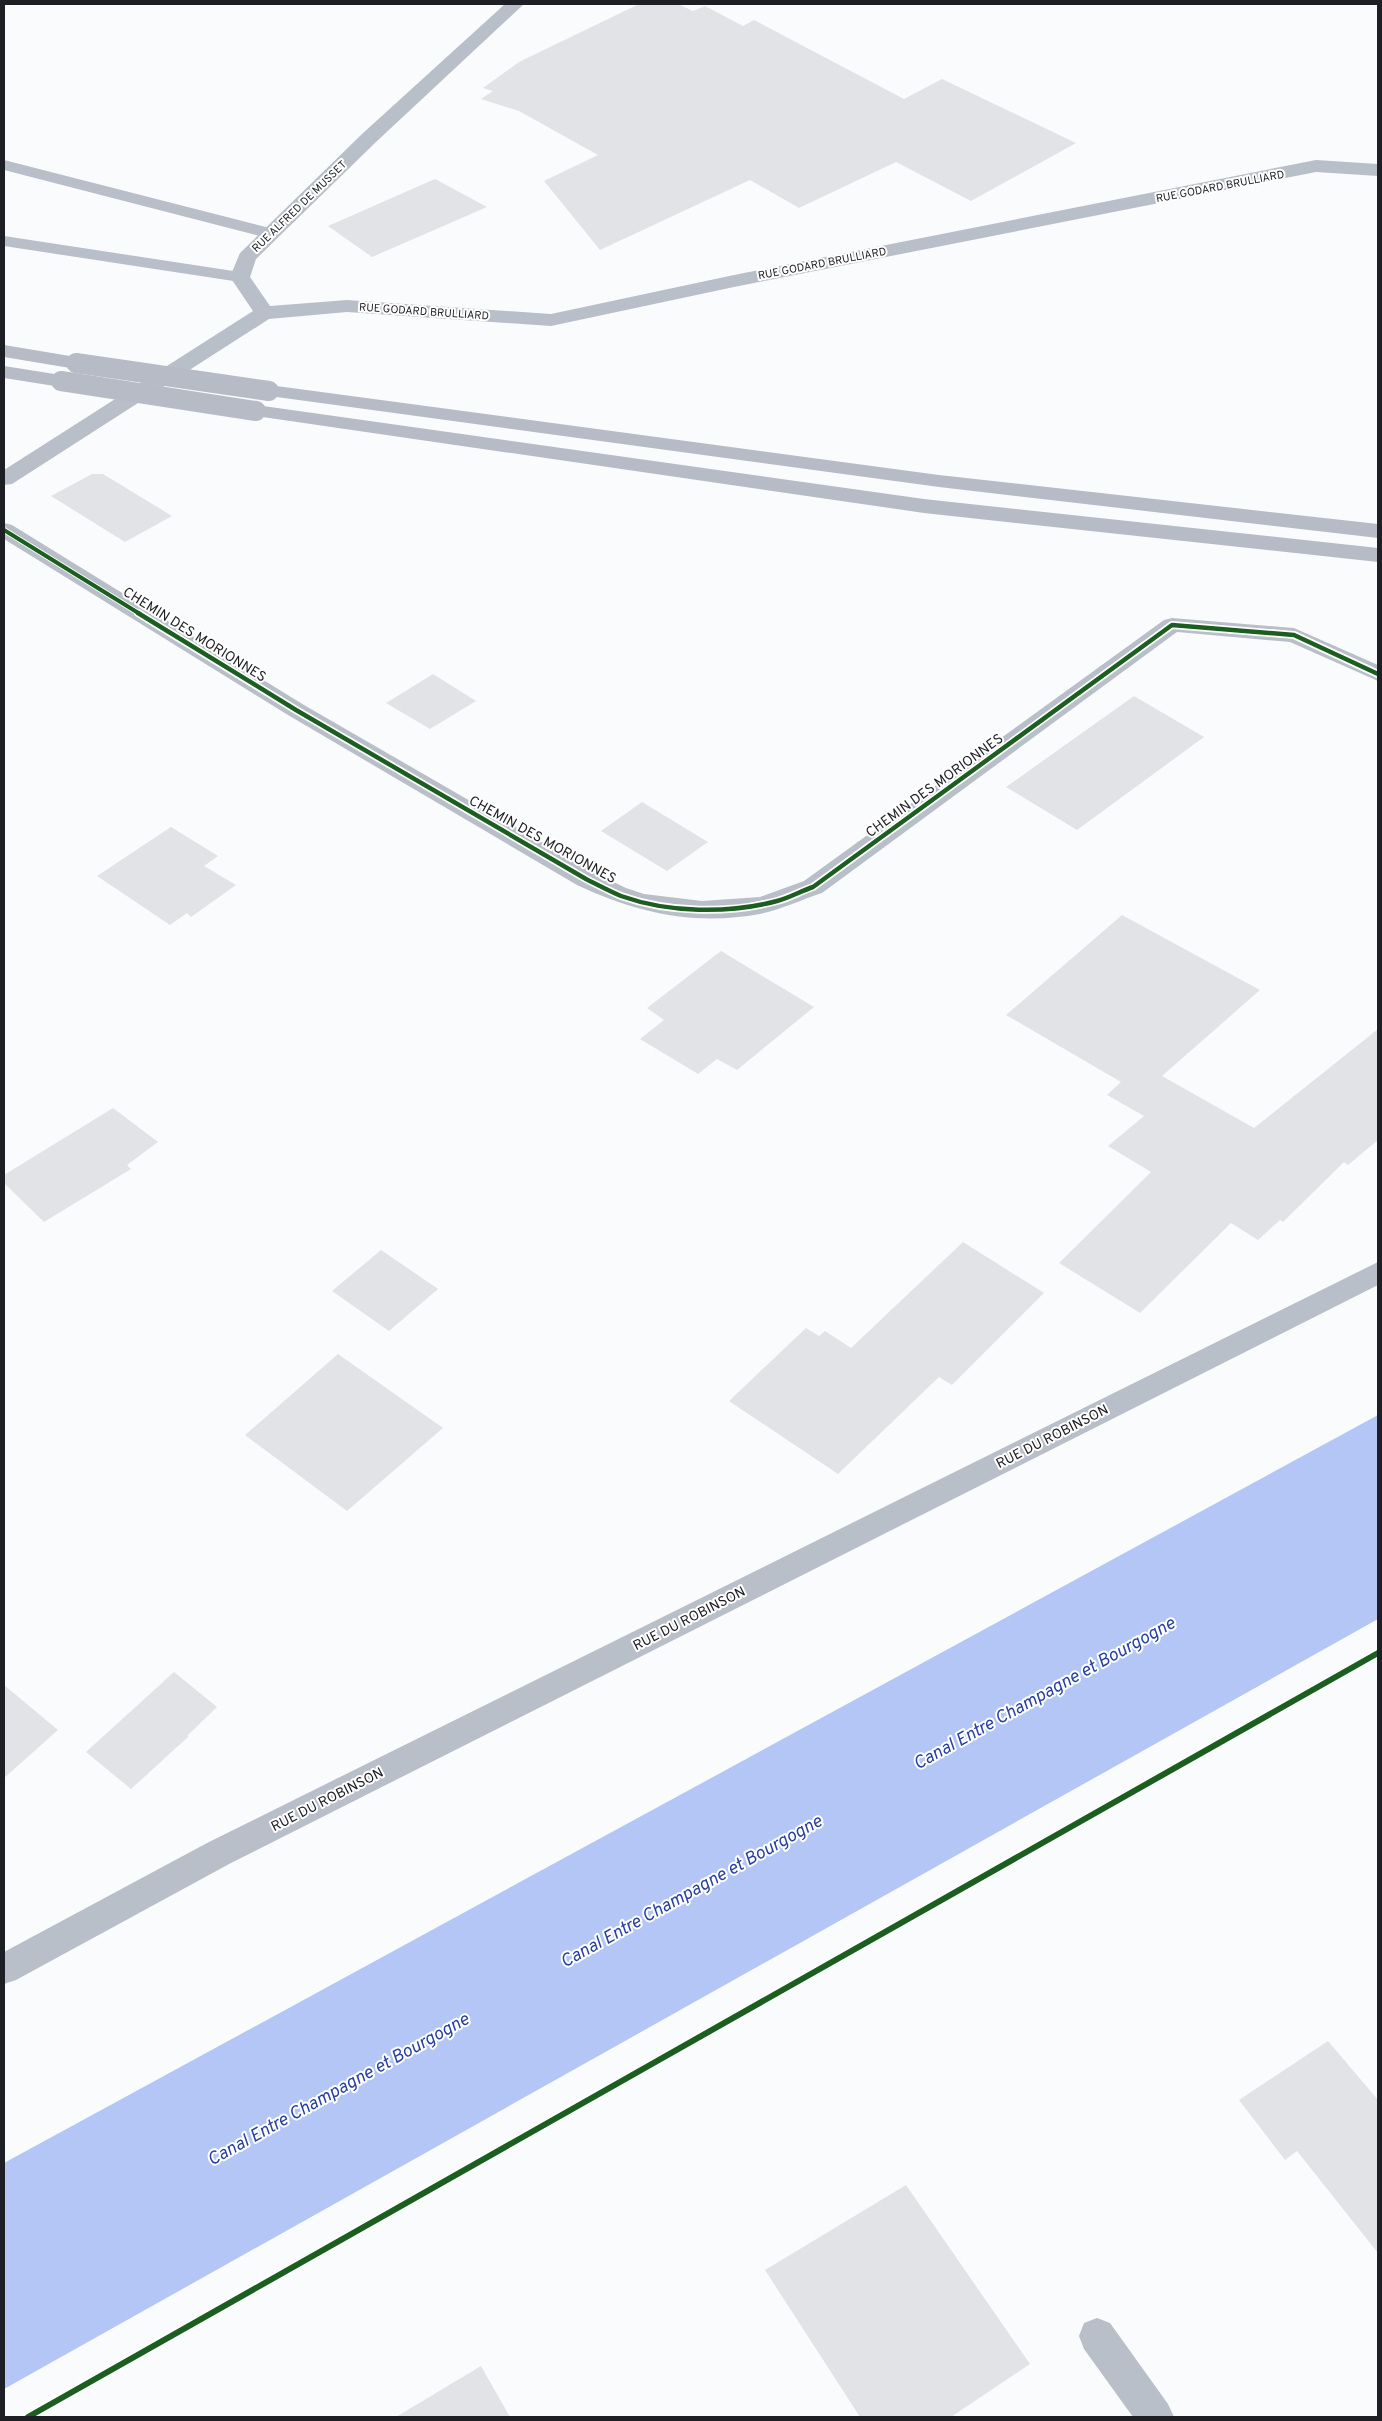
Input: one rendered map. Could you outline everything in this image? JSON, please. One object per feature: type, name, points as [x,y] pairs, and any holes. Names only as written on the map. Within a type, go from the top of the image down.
[{"type":"highway","points":[[4,351],[269,391],[939,481],[1378,531]]},
{"type":"highway","points":[[4,372],[256,411],[924,506],[1378,555]]},
{"type":"street","name":"RUE ALFRED DE MUSSET","points":[[240,277],[247,257],[369,138],[515,4]]},
{"type":"street","name":"RUE GODARD BRULLIARD","points":[[264,313],[346,306],[550,320],[734,280],[1316,166],[1378,170]]},
{"type":"street","points":[[4,479],[264,313],[240,277]]},
{"type":"street","name":"CHEMIN DES MORIONNES","points":[[4,530],[296,710],[586,878],[627,898],[663,905],[702,909],[742,907],[776,902],[813,886],[1172,625],[1294,635],[1378,674]]},
{"type":"street","name":"RUE DU ROBINSON","points":[[4,1969],[219,1853],[1378,1273]]},
{"type":"street","points":[[1097,2336],[1155,2417]]},
{"type":"lane","points":[[4,165],[271,234]]},
{"type":"lane","points":[[4,241],[240,277]]},
{"type":"water","name":"Canal Entre Champagne et Bourgogne","points":[[1378,1415],[1378,1619],[4,2389],[4,2163]]},
{"type":"building","points":[[639,4],[678,4],[693,11],[705,6],[743,26],[754,20],[904,99],[942,79],[1076,143],[971,201],[896,162],[799,208],[750,180],[600,250],[544,181],[598,155],[519,111],[481,99],[493,91],[483,88],[519,62]]},
{"type":"building","points":[[435,179],[487,207],[372,257],[328,226]]},
{"type":"building","points":[[92,474],[103,474],[172,516],[125,542],[51,496]]},
{"type":"building","points":[[433,674],[476,701],[430,729],[386,703]]},
{"type":"building","points":[[1134,696],[1204,737],[1077,830],[1006,787]]},
{"type":"building","points":[[642,802],[708,842],[667,871],[601,831]]},
{"type":"building","points":[[171,827],[218,856],[204,866],[236,885],[191,917],[187,913],[170,925],[97,876]]},
{"type":"building","points":[[1122,915],[1260,990],[1162,1076],[1254,1128],[1378,1029],[1378,1140],[1348,1165],[1344,1162],[1283,1222],[1280,1220],[1258,1240],[1231,1223],[1140,1313],[1059,1263],[1151,1172],[1108,1146],[1144,1116],[1107,1095],[1121,1082],[1006,1015]]},
{"type":"building","points":[[721,951],[814,1007],[737,1070],[717,1059],[698,1074],[640,1039],[664,1020],[647,1008]]},
{"type":"building","points":[[113,1108],[158,1142],[127,1165],[131,1169],[44,1222],[4,1183],[4,1175]]},
{"type":"building","points":[[963,1242],[1044,1293],[952,1385],[939,1377],[838,1474],[729,1401],[806,1328],[819,1336],[825,1331],[851,1348]]},
{"type":"building","points":[[381,1250],[438,1289],[389,1331],[332,1291]]},
{"type":"building","points":[[338,1354],[443,1428],[347,1511],[245,1435]]},
{"type":"building","points":[[174,1672],[217,1707],[187,1736],[189,1736],[131,1789],[86,1752]]},
{"type":"building","points":[[4,1685],[58,1730],[4,1778]]},
{"type":"building","points":[[1328,2041],[1378,2100],[1378,2253],[1297,2151],[1285,2160],[1239,2100]]},
{"type":"building","points":[[906,2185],[1030,2364],[951,2417],[860,2417],[765,2270]]},
{"type":"building","points":[[481,2366],[510,2417],[396,2417]]},
{"type":"cycle path","points":[[4,530],[296,710],[586,879],[628,898],[682,908],[742,908],[782,900],[813,887],[1172,625],[1294,635],[1378,674]]},
{"type":"cycle path","points":[[28,2417],[1378,1653]]}]
